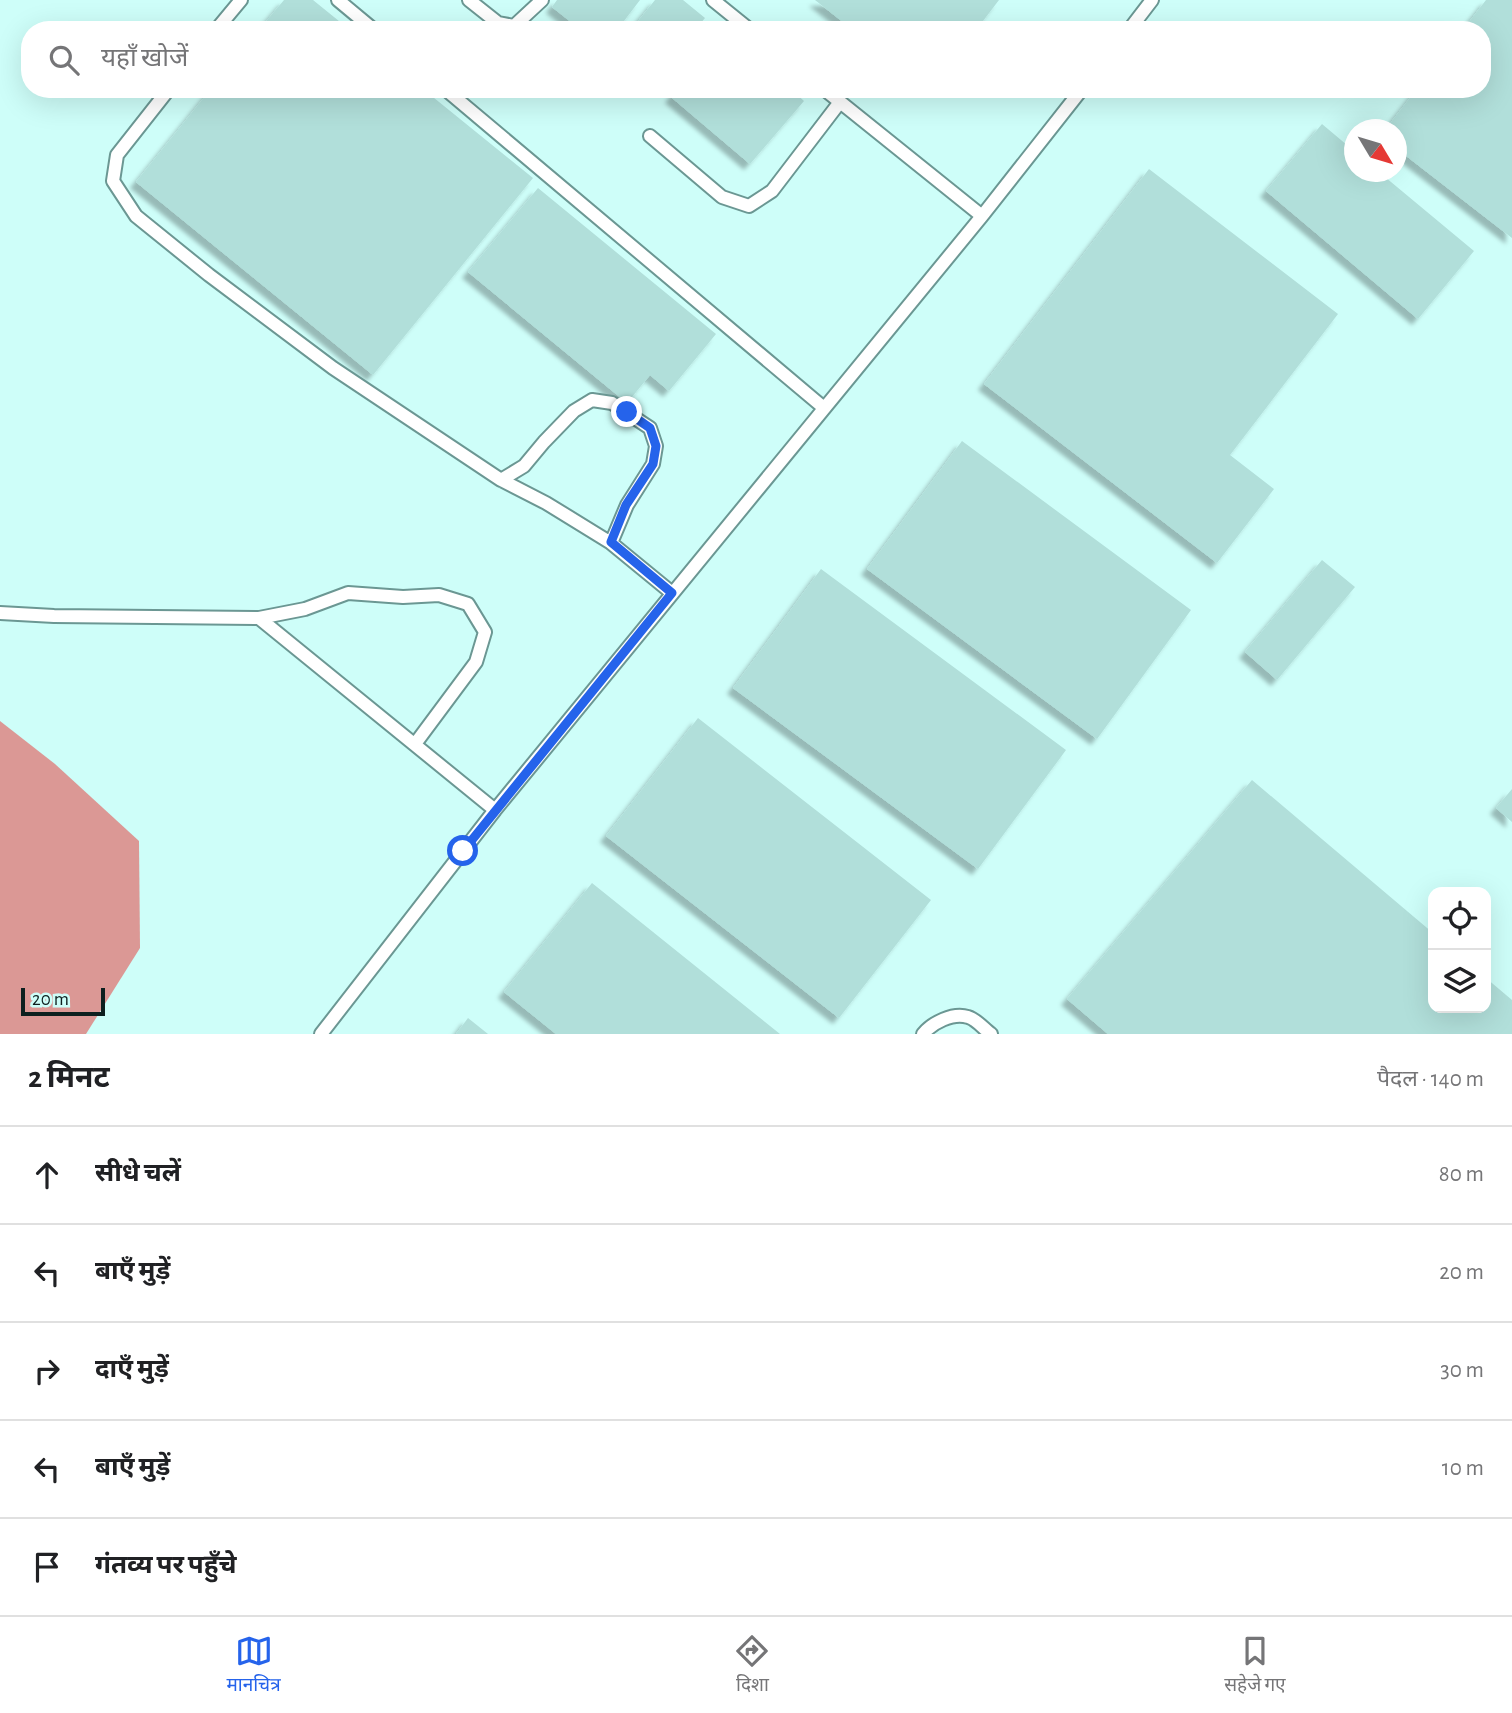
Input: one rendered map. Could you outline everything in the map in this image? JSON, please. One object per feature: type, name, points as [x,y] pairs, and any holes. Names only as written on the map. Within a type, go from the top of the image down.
[{"type":"lane","points":[[224,21],[241,0]]},
{"type":"lane","points":[[338,0],[363,21]]},
{"type":"lane","points":[[469,0],[495,21]]},
{"type":"lane","points":[[519,21],[542,0]]},
{"type":"lane","points":[[713,0],[739,21]]},
{"type":"lane","points":[[1136,21],[1153,0]]},
{"type":"lane","points":[[162,98],[117,156],[113,181],[136,216],[333,369],[501,480],[611,542],[672,593]]},
{"type":"lane","points":[[456,98],[824,408]]},
{"type":"lane","points":[[835,98],[982,216]]},
{"type":"lane","points":[[321,1034],[495,810],[982,216],[1075,98]]},
{"type":"lane","points":[[650,136],[722,197],[749,206],[772,191],[840,102]]},
{"type":"lane","points":[[501,480],[524,466],[574,411],[592,400],[612,403],[650,428],[656,446],[653,464],[626,505],[611,542]]},
{"type":"lane","points":[[0,613],[259,618],[305,609],[348,593],[403,597],[439,595],[468,604],[485,632],[476,662],[415,744]]},
{"type":"lane","points":[[259,618],[495,810]]},
{"type":"lane","points":[[923,1034],[928,1027],[948,1017],[968,1017],[991,1034]]},
{"type":"shaded area","points":[[0,721],[55,764],[139,841],[140,948],[86,1034],[0,1034]]},
{"type":"building","points":[[284,0],[313,0],[339,21],[266,21]]},
{"type":"building","points":[[557,0],[640,0],[624,21],[570,21],[552,7]]},
{"type":"building","points":[[655,0],[683,0],[705,18],[702,21],[638,21]]},
{"type":"building","points":[[815,0],[999,0],[983,21],[842,21]]},
{"type":"building","points":[[1486,0],[1512,0],[1512,238],[1407,157],[1407,119],[1394,119],[1410,98],[1491,98],[1491,21],[1470,21]]},
{"type":"building","points":[[204,98],[434,98],[533,178],[373,375],[136,182]]},
{"type":"building","points":[[672,98],[801,98],[804,101],[750,164]]},
{"type":"building","points":[[1322,124],[1344,143],[1344,182],[1391,182],[1474,251],[1418,319],[1266,191]]},
{"type":"building","points":[[1149,169],[1338,314],[1230,455],[1274,489],[1217,563],[984,384]]},
{"type":"building","points":[[538,188],[716,334],[669,391],[650,375],[627,403],[468,272]]},
{"type":"building","points":[[962,441],[1191,610],[1097,739],[867,569]]},
{"type":"building","points":[[1322,560],[1355,587],[1277,680],[1245,652]]},
{"type":"building","points":[[821,569],[1066,750],[978,869],[733,688]]},
{"type":"building","points":[[698,718],[931,900],[839,1018],[606,836]]},
{"type":"building","points":[[1252,780],[1428,929],[1428,1013],[1491,1013],[1491,982],[1512,1000],[1512,1034],[1108,1034],[1067,999]]},
{"type":"building","points":[[1512,789],[1512,822],[1496,808]]},
{"type":"building","points":[[592,883],[780,1034],[556,1034],[504,992]]},
{"type":"building","points":[[468,1018],[488,1034],[456,1034]]},
{"type":"route","points":[[463,851],[672,593],[611,542],[626,505],[653,464],[656,446],[650,428],[627,412]]}]
